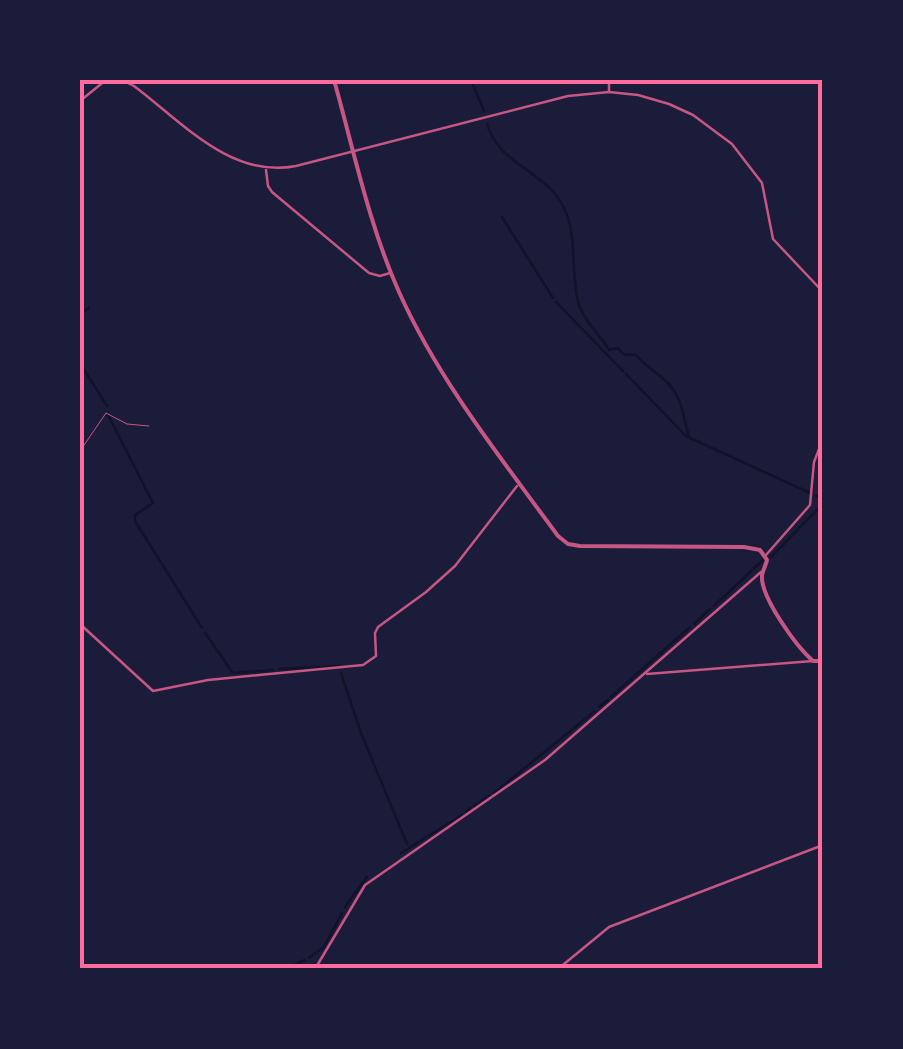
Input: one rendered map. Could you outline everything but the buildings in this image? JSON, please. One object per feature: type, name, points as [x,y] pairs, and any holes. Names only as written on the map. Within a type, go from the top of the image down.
[{"type":"street","points":[[80,101],[106,80]]},
{"type":"street","points":[[122,80],[231,158],[266,169],[354,151],[517,107],[608,92],[669,104],[693,115],[732,144],[762,183],[773,240],[823,292]]},
{"type":"street","points":[[334,80],[391,272],[410,315],[458,396],[558,536],[568,544],[635,548],[744,547],[758,549],[767,557]]},
{"type":"street","points":[[608,92],[609,80]]},
{"type":"street","points":[[266,169],[272,192],[369,273],[380,276],[391,272]]},
{"type":"street","points":[[316,969],[365,885],[545,760],[762,571],[767,557],[810,505],[813,468],[823,439]]},
{"type":"street","points":[[80,624],[153,691],[208,680],[369,663],[376,656],[378,627],[455,566],[520,483]]},
{"type":"street","points":[[762,571],[765,589],[792,640],[813,661]]},
{"type":"street","points":[[645,674],[823,661]]},
{"type":"street","points":[[558,969],[609,927],[823,845]]},
{"type":"lane","points":[[80,450],[106,413],[127,424],[149,426]]},
{"type":"waterway","points":[[471,80],[484,111]]},
{"type":"waterway","points":[[487,124],[499,147],[546,185],[563,206],[572,233],[576,291],[585,317],[609,350],[618,348],[623,354],[636,355],[669,384],[679,401],[690,438]]},
{"type":"waterway","points":[[502,217],[553,298]]},
{"type":"waterway","points":[[556,302],[623,371]]},
{"type":"waterway","points":[[80,314],[89,308]]},
{"type":"waterway","points":[[80,363],[107,406]]},
{"type":"waterway","points":[[626,374],[686,436],[810,493]]},
{"type":"waterway","points":[[108,415],[153,503],[135,515],[135,521],[202,628]]},
{"type":"waterway","points":[[816,496],[823,498]]},
{"type":"waterway","points":[[771,557],[823,504]]},
{"type":"waterway","points":[[714,606],[763,560]]},
{"type":"waterway","points":[[694,624],[710,609]]},
{"type":"waterway","points":[[611,697],[690,627]]},
{"type":"waterway","points":[[205,633],[233,673],[273,670]]},
{"type":"waterway","points":[[279,669],[340,666]]},
{"type":"waterway","points":[[341,673],[407,844]]},
{"type":"waterway","points":[[599,707],[608,700]]},
{"type":"waterway","points":[[494,793],[595,711]]},
{"type":"waterway","points":[[474,806],[489,796]]},
{"type":"waterway","points":[[466,812],[470,808]]},
{"type":"waterway","points":[[401,853],[462,815]]},
{"type":"waterway","points":[[345,907],[367,877]]},
{"type":"waterway","points":[[309,958],[324,947],[342,913]]},
{"type":"waterway","points":[[286,969],[305,960]]}]
